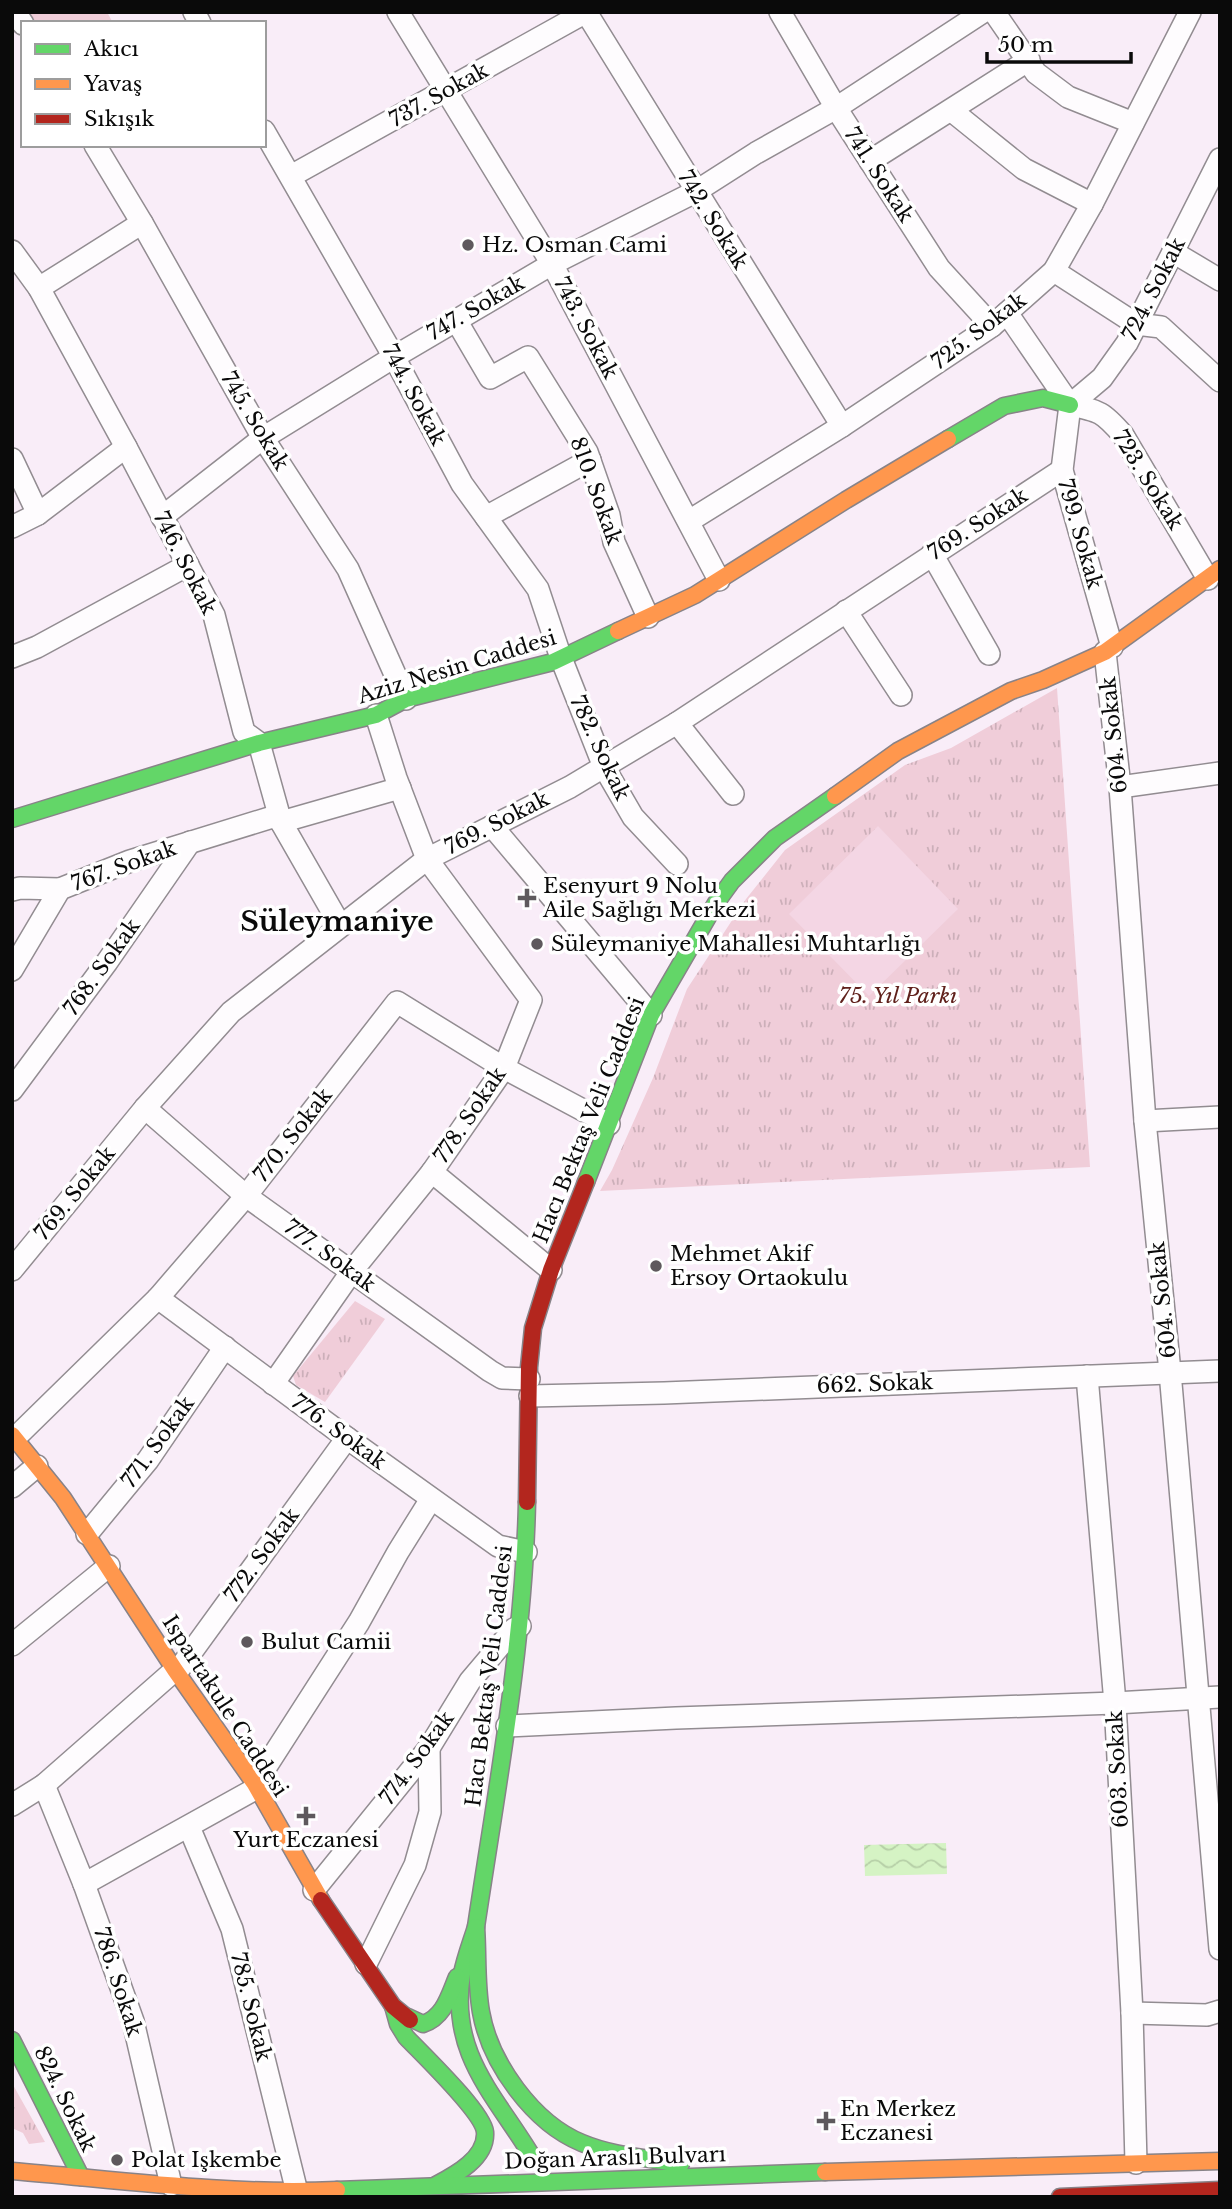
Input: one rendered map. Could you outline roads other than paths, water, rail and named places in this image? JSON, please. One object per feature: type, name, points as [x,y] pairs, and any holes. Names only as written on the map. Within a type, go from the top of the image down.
[{"type":"main road","name":"Aziz Nesin Caddesi","points":[[12,819],[259,743],[376,715],[406,699],[561,659],[695,595],[846,500],[1004,406],[1043,398],[1070,405]]},
{"type":"main road","name":"Hacı Bektaş Veli Caddesi","points":[[476,1927],[520,1626],[526,1552],[533,1328],[551,1270],[651,1015],[716,902],[775,838],[898,751],[1011,691],[1043,680],[1109,649],[1214,574]]},
{"type":"main road","name":"Ispartakule Caddesi","points":[[13,1437],[63,1497],[176,1671],[256,1786],[314,1890],[393,2006]]},
{"type":"main road","points":[[393,2006],[423,2024],[436,2019],[466,1959],[476,1927]]},
{"type":"main road","points":[[476,1927],[481,2017],[499,2064],[527,2104],[563,2134],[583,2144],[727,2175]]},
{"type":"main road","points":[[408,2017],[524,2154],[517,2130],[483,2085],[466,2043],[461,2010],[466,1959]]},
{"type":"main road","points":[[393,2006],[398,2024],[406,2038],[475,2111],[485,2131],[480,2152],[474,2161],[462,2172],[435,2186]]},
{"type":"main road","name":"824. Sokak","points":[[12,2040],[80,2177]]},
{"type":"main road","name":"Doğan Araslı Bulvarı","points":[[12,2171],[171,2185],[297,2192],[727,2175],[1220,2161]]},
{"type":"main road","points":[[1060,2197],[1220,2190]]},
{"type":"street","name":"743. Sokak","points":[[398,12],[552,264],[719,580]]},
{"type":"street","name":"737. Sokak","points":[[291,176],[586,12]]},
{"type":"street","name":"742. Sokak","points":[[586,12],[842,426]]},
{"type":"street","name":"741. Sokak","points":[[780,12],[836,108],[939,268],[999,320]]},
{"type":"street","name":"747. Sokak","points":[[162,517],[264,438],[394,357],[552,264],[695,192],[756,153],[836,108],[983,12]]},
{"type":"street","points":[[994,12],[1036,73],[1069,97],[1133,123]]},
{"type":"street","name":"725. Sokak","points":[[689,521],[842,426],[999,320],[1054,271],[1092,204],[1190,12]]},
{"type":"street","points":[[870,161],[1029,60]]},
{"type":"street","points":[[952,111],[1024,169],[1092,204]]},
{"type":"street","name":"744. Sokak","points":[[266,134],[394,357],[461,484],[538,589],[561,659]]},
{"type":"street","name":"745. Sokak","points":[[96,147],[264,438],[348,569],[406,699]]},
{"type":"street","name":"724. Sokak","points":[[1070,405],[1102,378],[1127,343],[1218,166]]},
{"type":"street","points":[[39,288],[142,223]]},
{"type":"street","points":[[1173,252],[1220,280]]},
{"type":"street","name":"746. Sokak","points":[[14,259],[39,288],[214,615],[244,732],[259,743],[280,819],[340,925]]},
{"type":"street","points":[[1054,271],[1136,324],[1161,327],[1220,381]]},
{"type":"street","name":"810. Sokak","points":[[456,320],[490,378],[528,356],[573,427],[590,460],[609,515],[614,542],[648,617]]},
{"type":"street","points":[[999,320],[1070,405]]},
{"type":"street","name":"799. Sokak","points":[[1070,405],[1062,470],[1109,649]]},
{"type":"street","name":"723. Sokak","points":[[1070,405],[1105,414],[1123,435],[1214,574]]},
{"type":"street","points":[[12,527],[38,514],[126,447]]},
{"type":"street","points":[[12,459],[38,514]]},
{"type":"street","points":[[486,517],[590,460]]},
{"type":"street","name":"769. Sokak","points":[[12,1270],[145,1108],[231,1012],[340,925],[427,859],[570,787],[677,723],[1062,470]]},
{"type":"street","points":[[932,554],[989,654]]},
{"type":"street","points":[[12,657],[37,647],[188,565]]},
{"type":"street","points":[[846,611],[901,695]]},
{"type":"street","name":"604. Sokak","points":[[1109,649],[1145,1121],[1170,1372],[1220,1949]]},
{"type":"street","name":"782. Sokak","points":[[561,659],[604,767],[633,817],[677,864]]},
{"type":"street","name":"778. Sokak","points":[[273,1384],[352,1271],[432,1172],[504,1068],[531,1000],[427,859],[376,715]]},
{"type":"street","points":[[677,723],[733,794]]},
{"type":"street","points":[[1120,787],[1220,773]]},
{"type":"street","name":"767. Sokak","points":[[12,970],[60,889],[130,861],[190,842],[400,789]]},
{"type":"street","points":[[492,826],[651,1015]]},
{"type":"street","name":"768. Sokak","points":[[12,1090],[107,962],[190,842]]},
{"type":"street","points":[[12,890],[60,889]]},
{"type":"street","name":"770. Sokak","points":[[13,1437],[158,1298],[246,1196],[397,1002],[504,1068],[610,1124]]},
{"type":"street","name":"777. Sokak","points":[[145,1108],[246,1196],[490,1371],[530,1387]]},
{"type":"street","points":[[1145,1121],[1220,1117]]},
{"type":"street","points":[[432,1172],[551,1270]]},
{"type":"street","name":"776. Sokak","points":[[158,1298],[498,1546],[526,1552]]},
{"type":"street","name":"771. Sokak","points":[[87,1534],[148,1460],[225,1346]]},
{"type":"street","name":"662. Sokak","points":[[530,1387],[664,1393],[1220,1371]]},
{"type":"street","name":"603. Sokak","points":[[1087,1376],[1115,1703],[1132,2013],[1136,2163]]},
{"type":"street","name":"772. Sokak","points":[[12,1805],[44,1785],[176,1671],[347,1438]]},
{"type":"street","points":[[12,1487],[37,1466]]},
{"type":"street","points":[[84,1884],[189,1827],[256,1786],[359,1622],[431,1499]]},
{"type":"street","points":[[12,1645],[109,1566]]},
{"type":"street","name":"774. Sokak","points":[[314,1890],[429,1748],[470,1681],[514,1629],[520,1626]]},
{"type":"street","points":[[506,1726],[1220,1697]]},
{"type":"street","points":[[366,1964],[415,1865],[430,1812],[429,1748]]},
{"type":"street","name":"786. Sokak","points":[[44,1785],[84,1884],[133,2021],[171,2185]]},
{"type":"street","name":"785. Sokak","points":[[189,1827],[232,1929],[297,2192]]},
{"type":"street","points":[[1132,2013],[1207,2015],[1220,2011]]},
{"type":"water","points":[[946,1843],[947,1874],[865,1876],[864,1845]]},
{"type":"place","name":"Hz. Osman Cami","points":[[468,245]]},
{"type":"place","name":"Esenyurt 9 Nolu Aile Sağlığı Merkezi","points":[[527,898]]},
{"type":"place","name":"Süleymaniye Mahallesi Muhtarlığı","points":[[537,944]]},
{"type":"place","name":"Mehmet Akif Ersoy Ortaokulu","points":[[656,1266]]},
{"type":"place","name":"Bulut Camii","points":[[247,1642]]},
{"type":"place","name":"Yurt Eczanesi","points":[[306,1816]]},
{"type":"place","name":"En Merkez Eczanesi","points":[[826,2121]]},
{"type":"place","name":"Polat Işkembe","points":[[117,2160]]},
{"type":"district","name":"Süleymaniye","points":[[337,921]]},
{"type":"park label","name":"75. Yıl Parkı","points":[[898,996]]}]
